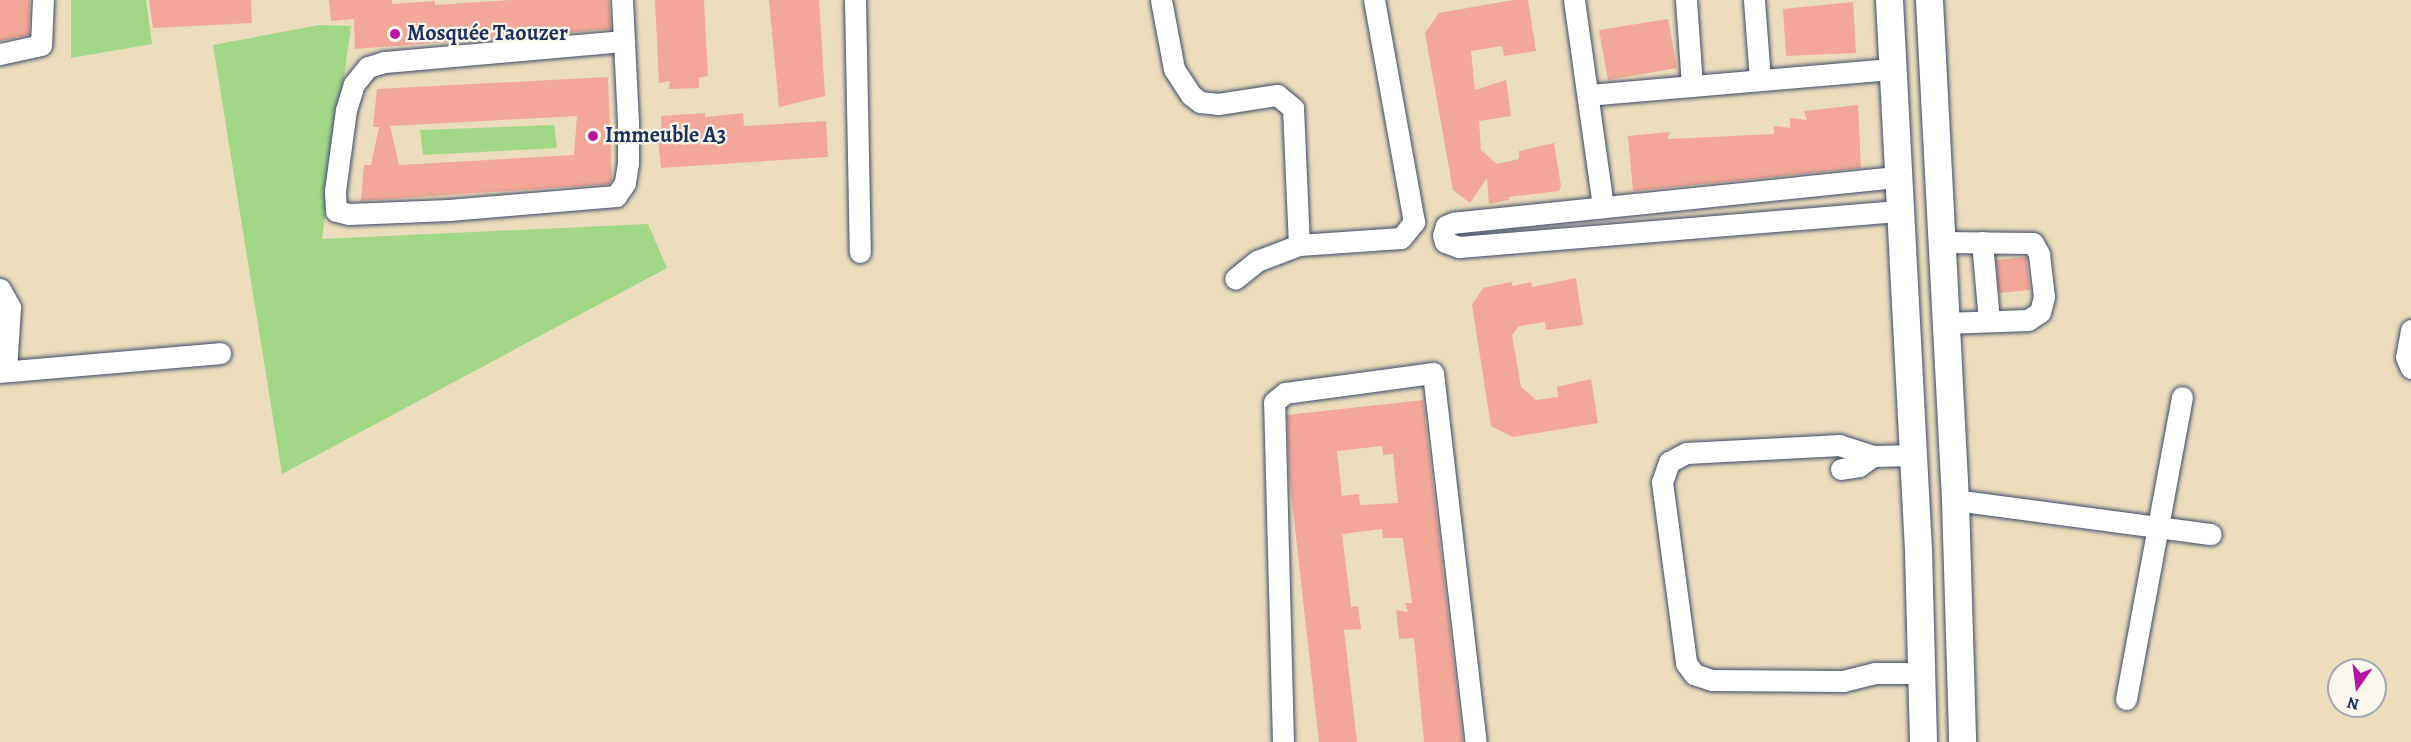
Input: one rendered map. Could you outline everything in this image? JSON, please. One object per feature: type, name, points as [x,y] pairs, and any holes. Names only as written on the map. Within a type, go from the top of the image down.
[{"type":"main road","points":[[1889,0],[1896,177],[1913,455],[1923,673],[1923,742]]},
{"type":"main road","points":[[1929,0],[1955,500],[1962,742]]},
{"type":"street","points":[[0,54],[41,45],[44,0]]},
{"type":"street","points":[[622,0],[624,41],[627,177],[616,196],[449,210],[349,214],[336,211],[335,190],[346,110],[354,84],[368,67],[384,62],[624,41]]},
{"type":"street","points":[[855,0],[860,252]]},
{"type":"street","points":[[1161,0],[1174,69],[1191,96],[1200,102],[1218,104],[1277,95],[1293,108],[1299,245]]},
{"type":"street","points":[[1234,279],[1257,261],[1299,245],[1401,238],[1414,222],[1374,0]]},
{"type":"street","points":[[1574,0],[1588,95],[1593,208],[1585,234]]},
{"type":"street","points":[[1686,0],[1692,86]]},
{"type":"street","points":[[1754,0],[1760,80]]},
{"type":"street","points":[[1588,95],[1892,69]]},
{"type":"street","points":[[1896,177],[1453,223],[1446,226],[1443,235],[1445,242],[1459,247],[1585,234],[1898,211]]},
{"type":"street","points":[[1778,188],[1781,218]]},
{"type":"street","points":[[1940,242],[2024,241],[2036,246],[2044,297],[2040,312],[2028,320],[1944,323]]},
{"type":"street","points":[[1982,242],[1989,321]]},
{"type":"street","points":[[0,289],[10,307],[3,372],[220,353]]},
{"type":"street","points":[[2411,330],[2406,357],[2411,368]]},
{"type":"street","points":[[1283,742],[1274,402],[1285,393],[1433,373],[1476,742]]},
{"type":"street","points":[[2126,699],[2160,527],[2182,397]]},
{"type":"street","points":[[1913,455],[1873,456],[1840,445],[1686,453],[1669,462],[1662,482],[1686,663],[1694,674],[1711,680],[1852,681],[1875,673],[1923,673]]},
{"type":"street","points":[[1841,469],[1859,466],[1873,456]]},
{"type":"street","points":[[1955,500],[2211,534]]},
{"type":"green space","points":[[71,0],[146,0],[152,44],[71,58]]},
{"type":"green space","points":[[319,25],[351,26],[322,239],[648,224],[667,268],[282,474],[213,45]]},
{"type":"green space","points":[[554,125],[557,148],[423,155],[420,130]]},
{"type":"building","points":[[0,0],[30,0],[29,35],[0,41]]},
{"type":"building","points":[[149,0],[251,0],[252,23],[153,28]]},
{"type":"building","points":[[329,0],[392,0],[392,4],[435,1],[435,5],[511,0],[609,0],[611,29],[355,49],[354,19],[331,21]]},
{"type":"building","points":[[655,0],[704,0],[708,76],[699,78],[699,88],[669,89],[670,81],[659,83]]},
{"type":"building","points":[[769,0],[819,0],[825,96],[779,107]]},
{"type":"building","points":[[1513,0],[1528,0],[1536,51],[1504,56],[1502,46],[1471,51],[1475,90],[1506,80],[1511,116],[1479,121],[1481,150],[1497,164],[1519,159],[1519,151],[1554,143],[1561,186],[1559,191],[1509,197],[1509,200],[1489,204],[1487,178],[1470,203],[1453,190],[1425,33],[1439,13]]},
{"type":"building","points":[[1853,2],[1856,53],[1786,56],[1783,9]]},
{"type":"building","points":[[1668,19],[1677,68],[1608,80],[1599,30]]},
{"type":"building","name":"Immeuble A3","points":[[608,77],[612,179],[609,184],[361,201],[364,165],[371,165],[379,127],[373,127],[377,89]],"holes":[[[577,116],[574,155],[399,165],[390,126]]]},
{"type":"building","points":[[1858,105],[1861,168],[1633,191],[1628,136],[1670,132],[1668,139],[1774,134],[1774,126],[1790,128],[1790,118],[1807,120],[1804,111]]},
{"type":"building","points":[[705,113],[705,117],[743,113],[744,126],[826,121],[828,157],[661,168],[657,130],[662,131],[661,116]]},
{"type":"building","points":[[2026,257],[2030,290],[1999,293],[1996,260]]},
{"type":"building","points":[[1576,278],[1583,325],[1546,330],[1545,322],[1519,326],[1512,335],[1521,387],[1536,400],[1558,397],[1557,387],[1591,379],[1598,423],[1513,437],[1491,426],[1472,305],[1483,288],[1511,282],[1513,286],[1531,282],[1532,287]]},
{"type":"building","points":[[1423,400],[1463,742],[1424,742],[1414,638],[1399,639],[1396,610],[1408,612],[1405,603],[1412,603],[1403,538],[1383,538],[1382,529],[1342,534],[1351,607],[1358,606],[1361,629],[1344,630],[1357,742],[1319,742],[1289,475],[1287,415]],"holes":[[[1382,446],[1383,455],[1393,454],[1398,503],[1360,505],[1359,494],[1342,496],[1337,451]]]},
{"type":"place","name":"Mosquée Taouzer","points":[[395,34]]},
{"type":"place","name":"Immeuble A3","points":[[593,136]]}]
